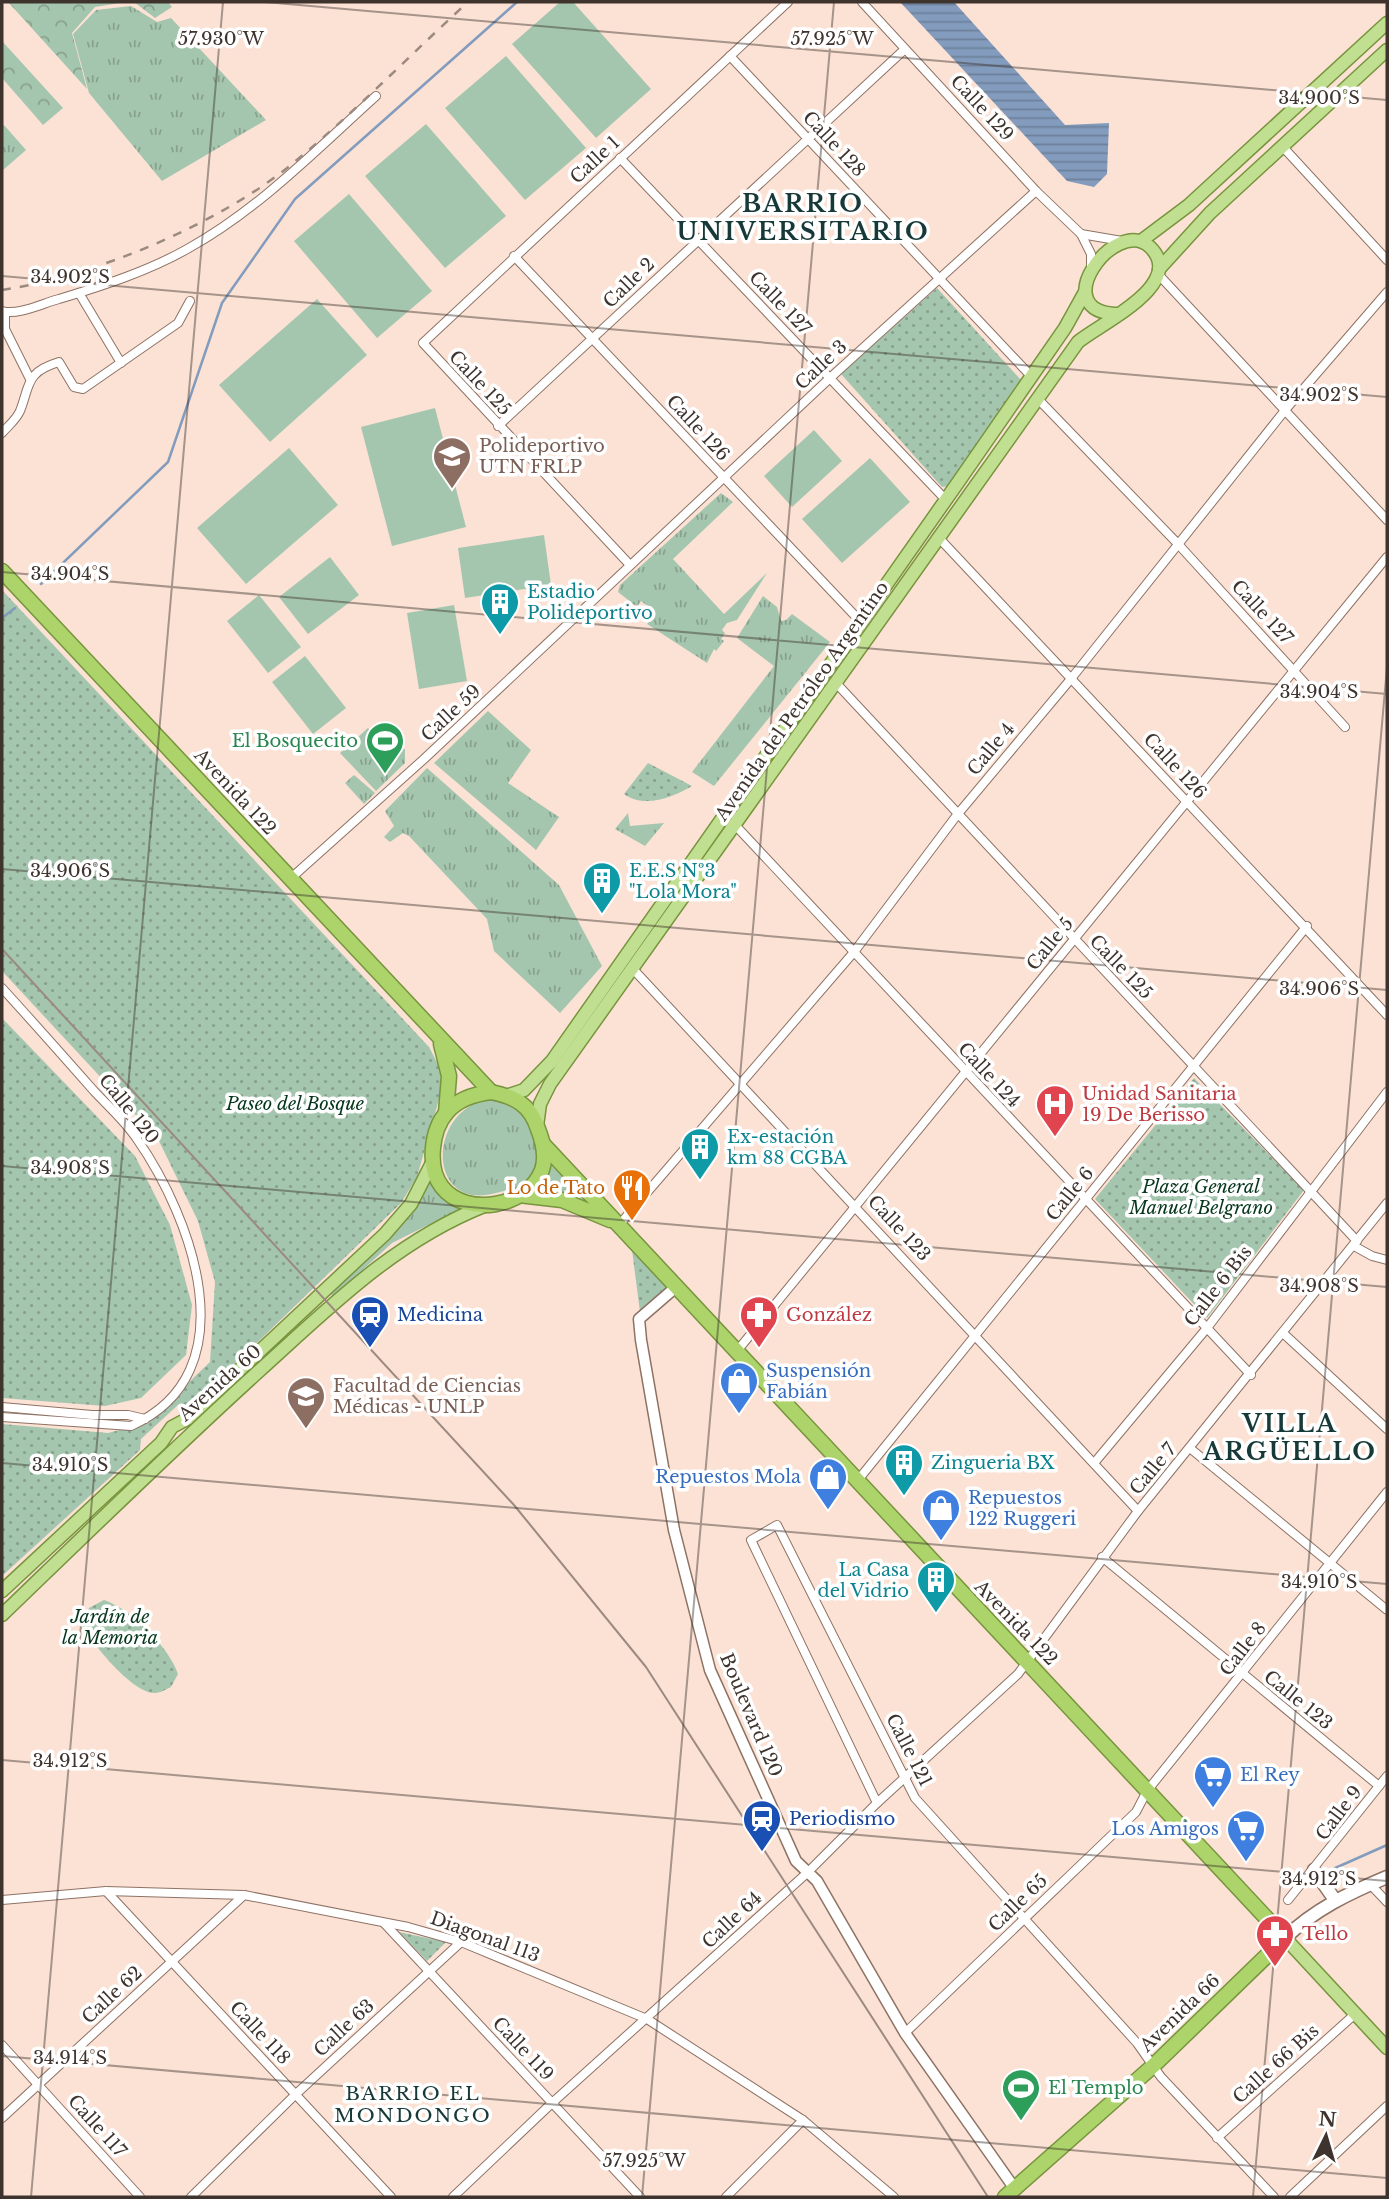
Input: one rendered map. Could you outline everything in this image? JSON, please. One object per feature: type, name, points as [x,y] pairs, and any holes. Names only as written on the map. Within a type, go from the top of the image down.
[{"type":"highway","name":"Avenida 122","points":[[2,570],[439,1040],[491,1092]]},
{"type":"highway","name":"Avenida 122","points":[[439,1040],[449,1076],[446,1114]]},
{"type":"highway","points":[[491,1092],[509,1096],[530,1110],[543,1144],[545,1157],[537,1180],[519,1195],[484,1206],[454,1198],[435,1177],[432,1163],[446,1114],[466,1098],[491,1092]]},
{"type":"highway","name":"Avenida 122","points":[[543,1144],[1285,1938]]},
{"type":"highway","name":"Avenida 122","points":[[519,1195],[562,1200],[618,1224]]},
{"type":"highway","name":"Avenida 66","points":[[1013,2195],[1153,2066],[1285,1938]]},
{"type":"main road","points":[[1387,23],[1189,205],[1140,241],[1126,242],[1104,254],[1091,267],[1085,292],[1093,309],[1104,314],[1119,314],[1143,298],[1158,271],[1210,213],[1387,50]]},
{"type":"main road","points":[[1140,241],[1154,251],[1158,271]]},
{"type":"main road","name":"Avenida del Petróleo Argentino","points":[[509,1096],[524,1090],[552,1060],[946,500],[1065,328],[1085,292]]},
{"type":"main road","name":"Avenida del Petróleo Argentino","points":[[537,1126],[540,1104],[550,1084],[1038,398],[1079,342],[1119,314]]},
{"type":"main road","name":"Avenida 60","points":[[2,1591],[161,1443],[172,1427],[187,1419],[376,1243],[411,1204],[432,1163]]},
{"type":"main road","name":"Avenida 60","points":[[2,1615],[183,1440],[352,1286],[423,1234],[484,1206]]},
{"type":"main road","points":[[1314,1870],[1335,1900]]},
{"type":"main road","points":[[1285,1938],[1315,1912],[1335,1900],[1387,1877]]},
{"type":"main road","name":"Avenida 122","points":[[1285,1938],[1387,2048]]},
{"type":"street","name":"Calle 1","points":[[423,343],[788,2]]},
{"type":"street","name":"Calle 129","points":[[862,2],[1036,191],[1081,234],[1091,254],[1091,267]]},
{"type":"street","name":"Calle 2","points":[[498,426],[905,48]]},
{"type":"street","name":"Calle 128","points":[[730,56],[1030,375]]},
{"type":"street","points":[[30,379],[5,329],[3,312],[79,293],[161,262],[213,233],[263,198],[376,96]]},
{"type":"street","points":[[1282,146],[1387,260]]},
{"type":"street","name":"Calle 127","points":[[620,158],[946,500]]},
{"type":"street","name":"Calle 3","points":[[630,565],[1036,191]]},
{"type":"street","points":[[1081,234],[1126,242]]},
{"type":"street","name":"Calle 126","points":[[514,256],[860,621]]},
{"type":"street","points":[[1158,271],[1387,520]]},
{"type":"street","name":"Calle 4","points":[[618,1224],[854,952],[957,815],[1070,680],[1286,409],[1387,292]]},
{"type":"street","points":[[79,293],[121,363]]},
{"type":"street","points":[[2,433],[20,410],[25,386],[30,379],[59,362],[78,390],[178,323],[190,301]]},
{"type":"street","name":"Calle 125","points":[[423,343],[630,565]]},
{"type":"street","name":"Calle 127","points":[[1038,398],[1178,544],[1345,727]]},
{"type":"street","name":"Calle 126","points":[[939,538],[1070,680],[1189,801],[1207,826],[1307,926],[1387,1015]]},
{"type":"street","name":"Calle 5","points":[[737,1352],[1387,557]]},
{"type":"street","name":"Calle 59","points":[[289,879],[424,760],[630,565]]},
{"type":"street","name":"Calle 125","points":[[836,683],[1356,1243]]},
{"type":"street","name":"Calle 124","points":[[735,825],[1251,1375]]},
{"type":"street","name":"Calle 6","points":[[858,1480],[1307,926]]},
{"type":"street","name":"Calle 123","points":[[633,969],[857,1206],[1138,1511]]},
{"type":"street","name":"Calle 120","points":[[2,988],[136,1137],[157,1171],[179,1218],[200,1292],[202,1324],[198,1354],[172,1397],[146,1420]]},
{"type":"street","name":"Calle 6 Bis","points":[[1095,1462],[1207,1328],[1387,1092]]},
{"type":"street","name":"Calle 7","points":[[1027,1660],[1138,1511],[1251,1375],[1387,1203]]},
{"type":"street","points":[[1356,1243],[1372,1256],[1387,1260]]},
{"type":"street","name":"Boulevard 120","points":[[676,1287],[639,1319],[653,1421],[674,1530],[710,1670],[796,1861],[817,1881],[905,2033],[1013,2195]]},
{"type":"street","points":[[1283,1334],[1387,1429]]},
{"type":"street","points":[[2,1407],[92,1415],[128,1415],[146,1420]]},
{"type":"street","points":[[2,1417],[131,1426],[146,1420]]},
{"type":"street","points":[[1191,1449],[1387,1610]]},
{"type":"street","name":"Calle 8","points":[[1147,1791],[1387,1492]]},
{"type":"street","name":"Calle 121","points":[[877,1803],[751,1540],[776,1525],[915,1798],[1137,2043],[1153,2066],[1217,2138],[1274,2197]]},
{"type":"street","name":"Calle 123","points":[[1102,1558],[1378,1786]]},
{"type":"street","name":"Calle 64","points":[[453,2197],[552,2103],[807,1873],[877,1803],[1018,1674],[1027,1660]]},
{"type":"street","name":"Calle 9","points":[[1288,1899],[1387,1776]]},
{"type":"street","name":"Calle 65","points":[[905,2033],[1136,1812],[1147,1791]]},
{"type":"street","points":[[1370,1884],[1387,1902]]},
{"type":"street","name":"Diagonal 113","points":[[2,1900],[106,1891],[244,1895],[384,1923],[461,1942],[647,2020],[803,2120],[894,2197]]},
{"type":"street","name":"Calle 118","points":[[106,1891],[391,2197]]},
{"type":"street","name":"Calle 62","points":[[2,2118],[244,1895]]},
{"type":"street","name":"Calle 119","points":[[384,1923],[640,2197]]},
{"type":"street","name":"Calle 63","points":[[191,2197],[296,2094],[461,1942]]},
{"type":"street","name":"Calle 66 Bis","points":[[1217,2138],[1355,2014]]},
{"type":"street","name":"Calle 117","points":[[2,2045],[140,2197]]},
{"type":"street","points":[[1290,2197],[1387,2106]]},
{"type":"street","points":[[726,2197],[803,2120]]},
{"type":"green space","points":[[8,2],[126,2],[95,7],[72,33],[87,89]]},
{"type":"green space","points":[[134,2],[168,2],[172,7],[155,18]]},
{"type":"green space","points":[[560,2],[573,2],[651,89],[596,138],[512,44]]},
{"type":"green space","points":[[131,6],[157,22],[171,18],[266,120],[162,181],[89,93],[73,34],[96,10]]},
{"type":"green space","points":[[2,41],[63,108],[43,125],[2,78]]},
{"type":"green space","points":[[506,56],[586,148],[525,200],[445,108]]},
{"type":"green space","points":[[426,124],[506,216],[445,268],[365,176]]},
{"type":"green space","points":[[4,125],[26,150],[2,171],[2,127]]},
{"type":"green space","points":[[349,194],[432,291],[377,338],[294,241]]},
{"type":"green space","points":[[937,288],[1021,380],[949,486],[942,487],[841,374]]},
{"type":"green space","points":[[317,299],[367,355],[270,442],[219,385]]},
{"type":"green space","points":[[435,408],[466,527],[392,546],[361,427]]},
{"type":"green space","points":[[814,430],[842,461],[792,507],[764,476]]},
{"type":"green space","points":[[289,448],[338,505],[246,584],[197,528]]},
{"type":"green space","points":[[870,458],[910,502],[842,563],[802,519]]},
{"type":"green space","points":[[721,493],[733,502],[673,559],[724,614],[767,573],[737,620],[727,623],[722,630],[725,633],[721,639],[724,641],[716,651],[714,649],[707,663],[647,624],[651,619],[644,613],[649,607],[641,601],[637,607],[618,592],[620,585]]},
{"type":"green space","points":[[544,535],[551,585],[465,598],[458,548]]},
{"type":"green space","points":[[330,557],[359,595],[308,634],[279,597]]},
{"type":"green space","name":"Paseo del Bosque","points":[[2,590],[429,1047],[445,1078],[417,1177],[401,1203],[193,1405],[179,1404],[141,1439],[140,1450],[2,1576],[2,1424],[108,1433],[146,1423],[210,1362],[215,1282],[198,1221],[158,1139],[2,971]]},
{"type":"green space","points":[[259,595],[301,647],[268,673],[227,621]]},
{"type":"green space","points":[[763,596],[777,607],[781,621],[792,614],[830,642],[714,786],[692,772],[774,666],[737,638]]},
{"type":"green space","points":[[454,605],[467,681],[419,689],[407,613]]},
{"type":"green space","points":[[305,656],[346,708],[313,734],[272,682]]},
{"type":"green space","points":[[488,711],[531,750],[508,783],[559,817],[536,850],[434,763]]},
{"type":"green space","points":[[368,728],[384,745],[371,757],[379,766],[399,748],[405,749],[405,763],[376,791],[340,753]]},
{"type":"green space","points":[[648,763],[692,786],[659,800],[641,801],[624,794]]},
{"type":"green space","points":[[427,768],[559,885],[602,966],[560,1013],[494,951],[487,919],[409,836],[403,833],[390,842],[384,837],[394,826],[385,811]]},
{"type":"green space","points":[[354,775],[375,793],[364,804],[345,783]]},
{"type":"green space","points":[[628,813],[630,826],[664,823],[645,846],[615,829]]},
{"type":"green space","points":[[2,1018],[135,1156],[170,1225],[192,1305],[186,1355],[141,1398],[105,1406],[2,1398]]},
{"type":"green space","name":"Plaza General Manuel Belgrano","points":[[1194,1078],[1304,1190],[1207,1318],[1095,1199]]},
{"type":"green space","points":[[496,1098],[512,1102],[520,1108],[532,1126],[537,1148],[535,1169],[527,1180],[515,1188],[472,1195],[456,1187],[446,1173],[443,1155],[446,1136],[456,1118],[473,1104]]},
{"type":"green space","points":[[552,1166],[594,1208],[541,1188]]},
{"type":"green space","points":[[430,1181],[440,1197],[460,1209],[392,1243],[333,1297],[330,1293],[411,1211]]},
{"type":"green space","points":[[631,1242],[673,1287],[640,1312]]},
{"type":"green space","name":"Jardín de la Memoria","points":[[104,1600],[137,1620],[158,1641],[178,1674],[171,1687],[155,1693],[135,1685],[113,1666],[94,1642],[82,1623],[89,1608]]},
{"type":"green space","points":[[399,1932],[446,1942],[427,1961]]},
{"type":"water","points":[[900,2],[954,2],[1065,125],[1109,123],[1107,174],[1094,187],[1067,181]]},
{"type":"waterway","points":[[41,584],[168,462],[222,303],[295,199],[517,2]]},
{"type":"waterway","points":[[2,618],[15,608]]},
{"type":"waterway","points":[[1333,1869],[1387,1845]]},
{"type":"tram line","points":[[2,949],[514,1505],[646,1667],[988,2197]]},
{"type":"railway","points":[[2,290],[76,273],[115,260],[193,227],[229,207],[262,186],[315,145],[468,2]]},
{"type":"place","name":"Polideportivo UTN FRLP","points":[[452,490]]},
{"type":"place","name":"Estadio Polideportivo","points":[[500,636]]},
{"type":"place","name":"El Bosquecito","points":[[385,775]]},
{"type":"place","name":"E.E.S Nº3 \"Lola Mora\"","points":[[602,915]]},
{"type":"place","name":"Unidad Sanitaria 19 De Berisso","points":[[1055,1138]]},
{"type":"place","name":"Ex-estación km 88 CGBA","points":[[700,1181]]},
{"type":"place","name":"Lo de Tato","points":[[632,1222]]},
{"type":"place","name":"Medicina","points":[[370,1349]]},
{"type":"place","name":"González","points":[[759,1349]]},
{"type":"place","name":"Suspensión Fabián","points":[[739,1415]]},
{"type":"place","name":"Facultad de Ciencias Médicas - UNLP","points":[[306,1430]]},
{"type":"place","name":"Zingueria BX","points":[[904,1497]]},
{"type":"place","name":"Repuestos Mola","points":[[828,1511]]},
{"type":"place","name":"Repuestos 122 Ruggeri","points":[[941,1542]]},
{"type":"place","name":"La Casa del Vidrio","points":[[936,1614]]},
{"type":"place","name":"El Rey","points":[[1213,1809]]},
{"type":"place","name":"Periodismo","points":[[762,1853]]},
{"type":"place","name":"Los Amigos","points":[[1246,1863]]},
{"type":"place","name":"Tello","points":[[1275,1968]]},
{"type":"place","name":"El Templo","points":[[1021,2122]]},
{"type":"district","name":"BARRIO UNIVERSITARIO","points":[[803,217]]},
{"type":"district","name":"VILLA ARGÜELLO","points":[[1290,1437]]},
{"type":"district","name":"BARRIO EL MONDONGO","points":[[413,2104]]}]
